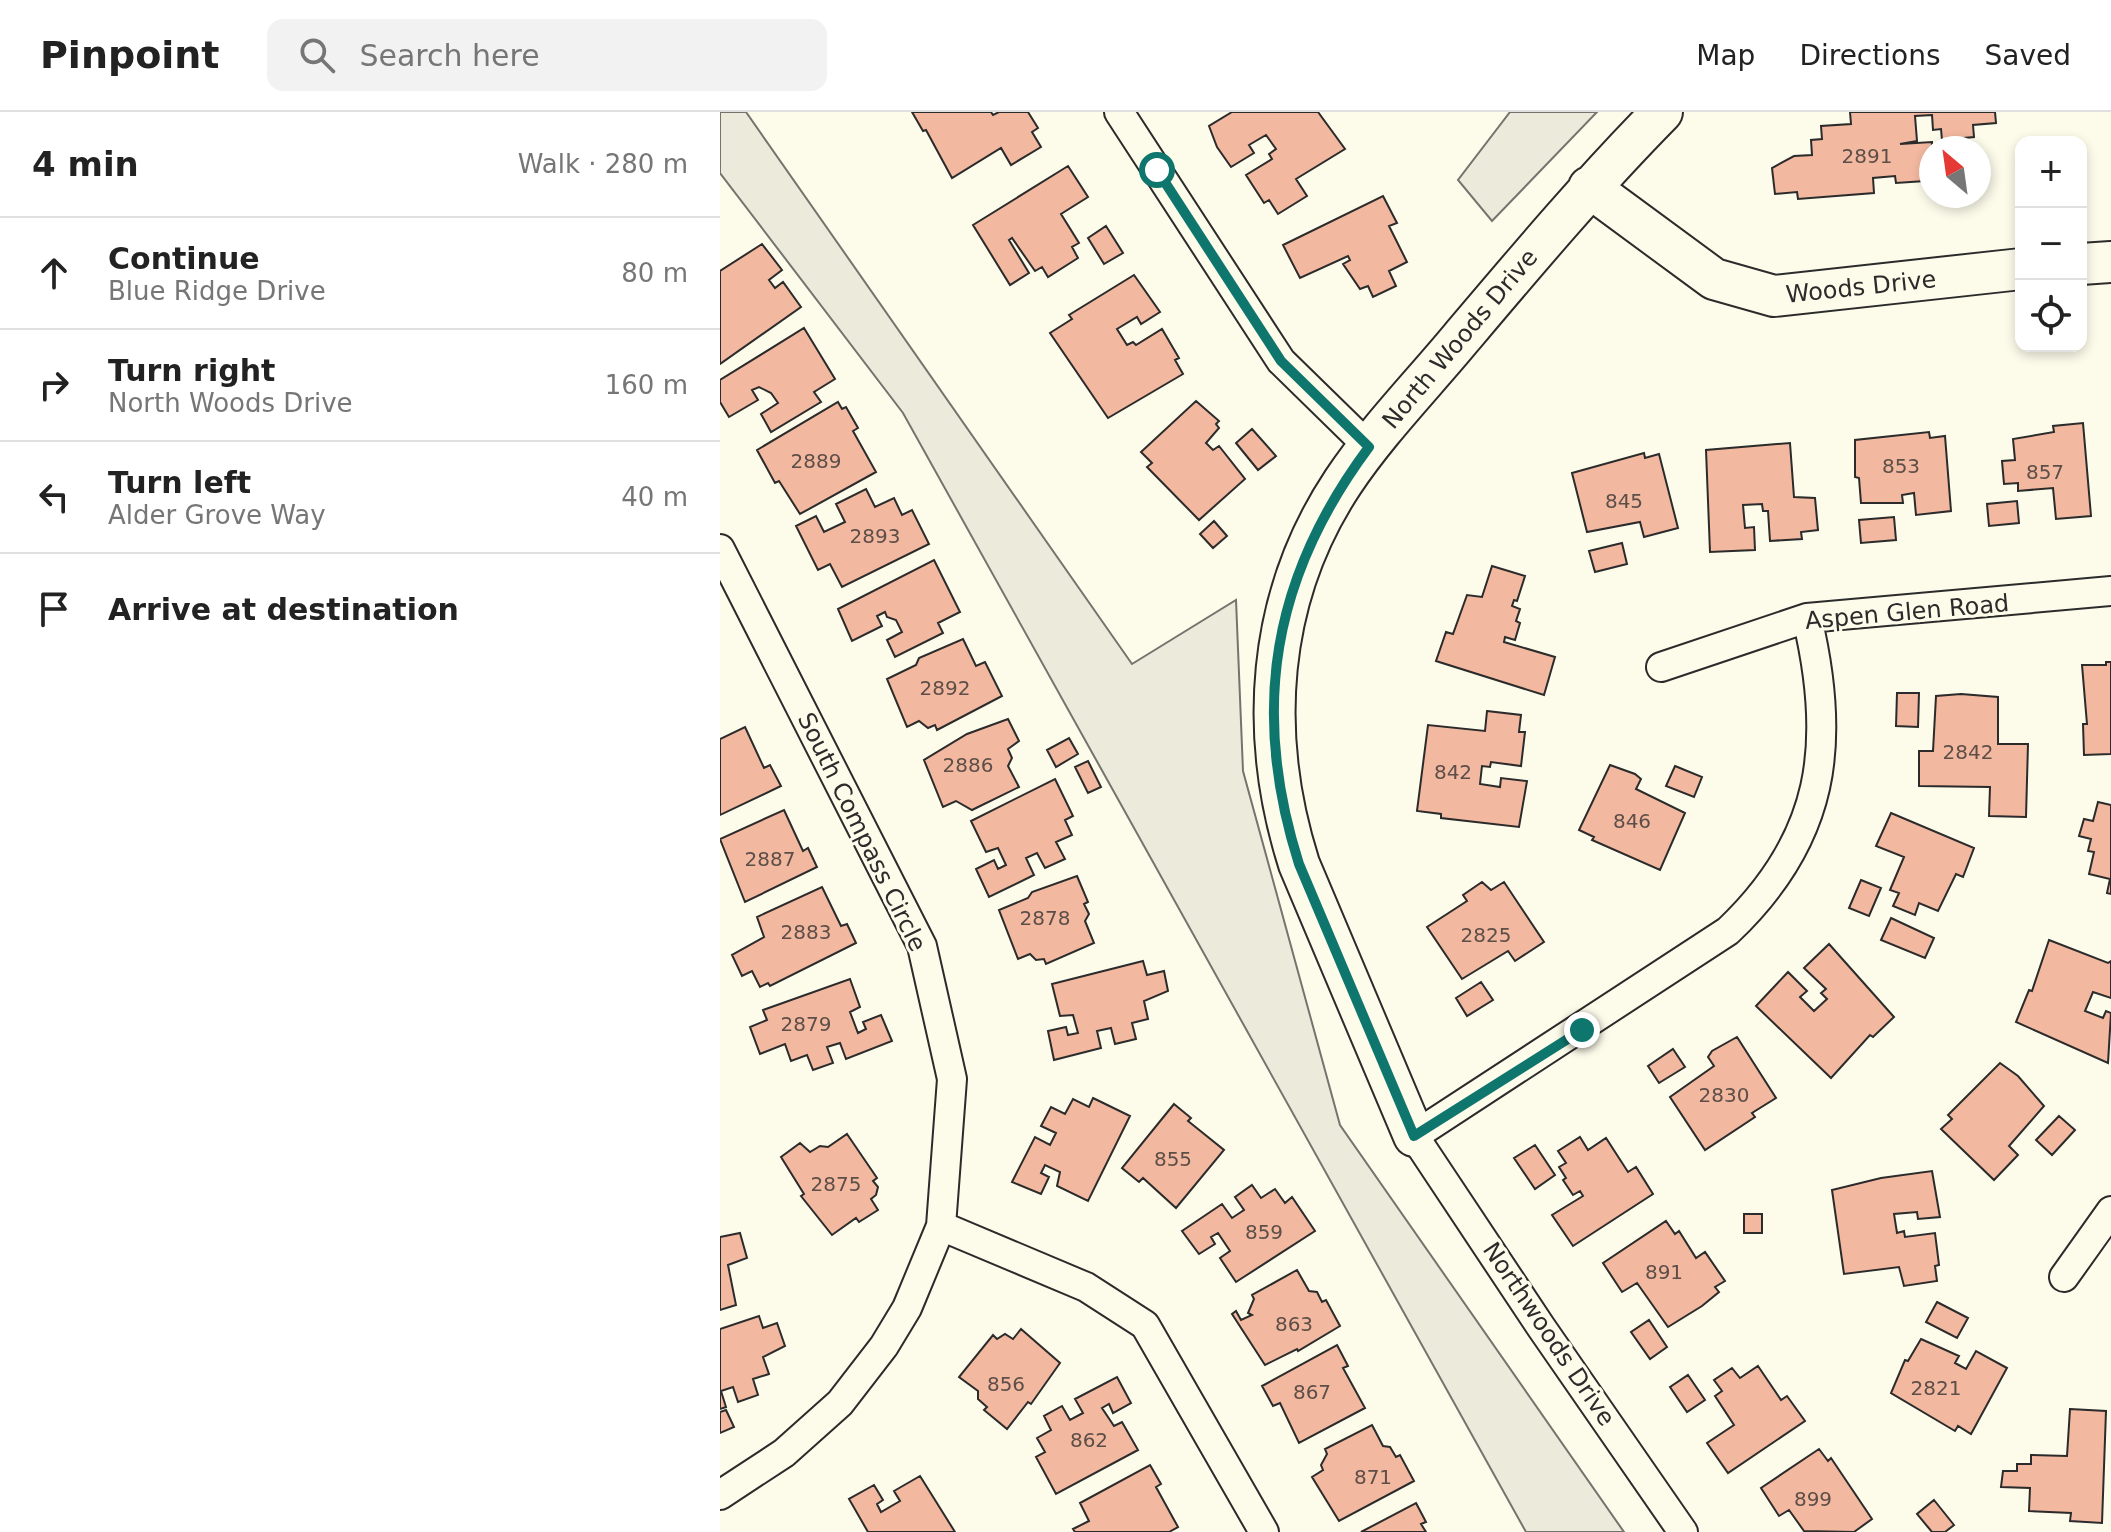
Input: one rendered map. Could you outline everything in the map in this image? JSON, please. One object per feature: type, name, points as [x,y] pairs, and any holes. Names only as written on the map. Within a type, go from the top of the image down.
[{"type":"street","points":[[1119,112],[1281,361],[1369,447]]},
{"type":"street","name":"North Woods Drive","points":[[1414,1136],[1299,864],[1282,807],[1272,733],[1278,645],[1302,560],[1343,482],[1369,447],[1589,187],[1662,112]]},
{"type":"street","name":"Woods Drive","points":[[1589,187],[1714,279],[1774,296],[2015,270]]},
{"type":"street","points":[[2087,264],[2111,262]]},
{"type":"street","name":"South Compass Circle","points":[[720,549],[922,946],[952,1079],[941,1226],[907,1308],[858,1382],[840,1403],[784,1453],[720,1495]]},
{"type":"street","name":"Aspen Glen Road","points":[[1661,667],[1807,618],[2111,591]]},
{"type":"street","points":[[1414,1136],[1728,931],[1770,887],[1800,835],[1818,777],[1822,746],[1820,673],[1807,618]]},
{"type":"street","name":"Northwoods Drive","points":[[1414,1136],[1683,1532]]},
{"type":"street","points":[[2064,1277],[2111,1211]]},
{"type":"street","points":[[941,1226],[1086,1287],[1145,1325],[1264,1532]]},
{"type":"shaded area","points":[[720,112],[746,112],[1132,664],[1236,600],[1243,771],[1340,1125],[1624,1532],[1526,1532],[903,413],[720,173]]},
{"type":"shaded area","points":[[1510,112],[1597,112],[1492,221],[1458,180]]},
{"type":"building","points":[[912,112],[991,112],[993,115],[999,112],[1028,112],[1038,128],[1032,132],[1041,147],[1011,165],[1001,148],[952,178],[926,130],[923,131]]},
{"type":"building","points":[[1232,112],[1318,112],[1345,149],[1296,179],[1307,196],[1278,214],[1269,200],[1264,203],[1246,175],[1272,159],[1269,154],[1276,149],[1266,135],[1249,145],[1254,153],[1231,167],[1217,147],[1209,126]]},
{"type":"building","points":[[1850,112],[1995,112],[1996,123],[1973,125],[1974,136],[1942,136],[1941,129],[1933,130],[1932,115],[1915,116],[1917,141],[1900,144],[1919,143],[1919,181],[1896,183],[1895,176],[1873,178],[1874,193],[1798,199],[1797,192],[1775,194],[1772,168],[1794,156],[1812,155],[1811,140],[1822,139],[1821,126],[1851,124]]},
{"type":"building","points":[[1068,166],[1088,197],[1061,214],[1079,243],[1072,247],[1078,258],[1048,277],[1042,267],[1035,271],[1012,238],[1009,240],[1029,273],[1010,285],[973,225]]},
{"type":"building","points":[[1383,196],[1397,223],[1389,226],[1407,262],[1389,271],[1396,286],[1373,297],[1368,286],[1360,289],[1343,264],[1350,260],[1348,256],[1300,278],[1283,245]]},
{"type":"building","points":[[1106,226],[1123,253],[1104,264],[1088,238]]},
{"type":"building","points":[[762,244],[782,270],[769,280],[775,288],[783,282],[801,307],[720,364],[720,271]]},
{"type":"building","points":[[1134,275],[1160,312],[1141,324],[1137,317],[1117,329],[1127,345],[1133,342],[1136,345],[1162,329],[1179,358],[1175,360],[1183,374],[1108,418],[1050,333],[1072,319],[1069,315]]},
{"type":"building","points":[[804,328],[835,379],[814,392],[821,402],[771,432],[761,414],[778,403],[771,393],[759,387],[752,390],[758,400],[729,417],[720,402],[720,380]]},
{"type":"building","points":[[1196,401],[1219,421],[1216,424],[1219,428],[1206,443],[1213,450],[1219,446],[1245,479],[1199,520],[1147,467],[1152,463],[1141,452]]},
{"type":"building","points":[[838,402],[842,409],[846,407],[858,428],[853,431],[876,472],[800,514],[779,481],[775,483],[757,450]]},
{"type":"building","points":[[2083,423],[2091,516],[2056,519],[2053,488],[2018,491],[2018,483],[2004,484],[2002,461],[2015,460],[2013,439],[2054,432],[2053,426]]},
{"type":"building","points":[[1252,429],[1276,456],[1258,470],[1236,443]]},
{"type":"building","points":[[1929,432],[1930,438],[1945,436],[1951,511],[1916,515],[1914,493],[1902,495],[1903,503],[1861,503],[1859,478],[1855,477],[1855,440]]},
{"type":"building","points":[[1790,443],[1794,497],[1815,498],[1818,530],[1801,532],[1802,539],[1770,541],[1768,511],[1763,511],[1762,504],[1743,505],[1745,528],[1754,527],[1755,550],[1710,552],[1706,450]]},
{"type":"building","points":[[1644,453],[1645,458],[1659,454],[1678,528],[1644,537],[1640,522],[1587,532],[1572,473]]},
{"type":"building","points":[[866,489],[875,507],[894,498],[902,515],[912,510],[929,544],[842,587],[830,564],[818,570],[796,526],[816,516],[824,532],[845,522],[836,504]]},
{"type":"building","points":[[2017,501],[2019,523],[1989,526],[1987,504]]},
{"type":"building","points":[[1894,517],[1896,540],[1861,543],[1859,520]]},
{"type":"building","points":[[1214,521],[1227,536],[1213,548],[1200,534]]},
{"type":"building","points":[[1622,543],[1627,564],[1595,572],[1589,551]]},
{"type":"building","points":[[934,560],[960,612],[938,623],[943,633],[895,657],[887,640],[902,632],[896,620],[887,617],[885,612],[877,616],[882,626],[852,641],[838,609]]},
{"type":"building","points":[[1492,566],[1525,576],[1517,601],[1514,600],[1512,606],[1520,609],[1515,640],[1505,637],[1504,642],[1555,657],[1544,695],[1436,661],[1446,632],[1453,634],[1467,595],[1482,597]]},
{"type":"building","points":[[963,639],[976,666],[985,662],[1002,696],[937,730],[935,725],[928,728],[919,721],[907,727],[887,679],[916,665],[919,658]]},
{"type":"building","points":[[2106,662],[2111,662],[2111,754],[2084,755],[2083,724],[2087,724],[2082,665],[2106,665]]},
{"type":"building","points":[[1897,693],[1919,693],[1918,727],[1896,726]]},
{"type":"building","points":[[1961,694],[1998,697],[1998,744],[2028,744],[2026,817],[1989,816],[1990,787],[1919,786],[1919,751],[1933,751],[1936,696]]},
{"type":"building","points":[[1487,711],[1521,715],[1519,732],[1525,732],[1521,766],[1491,762],[1490,767],[1482,766],[1480,784],[1500,787],[1501,778],[1527,781],[1519,827],[1441,818],[1441,814],[1417,811],[1428,725],[1485,731]]},
{"type":"building","points":[[1008,719],[1019,741],[1008,749],[1012,758],[1008,766],[1019,787],[972,810],[956,801],[943,807],[924,760],[967,734]]},
{"type":"building","points":[[745,727],[764,768],[770,765],[781,786],[720,815],[720,739]]},
{"type":"building","points":[[1069,738],[1078,754],[1056,767],[1047,750]]},
{"type":"building","points":[[1088,761],[1101,787],[1088,793],[1075,767]]},
{"type":"building","points":[[1610,765],[1641,779],[1636,789],[1685,813],[1660,870],[1592,840],[1594,837],[1579,830]]},
{"type":"building","points":[[1675,766],[1702,777],[1694,797],[1666,786]]},
{"type":"building","points":[[1055,779],[1073,816],[1065,820],[1072,835],[1056,842],[1065,859],[1045,868],[1037,853],[1026,858],[1034,875],[989,897],[976,869],[994,860],[998,869],[1006,865],[998,848],[986,852],[971,821]]},
{"type":"building","points":[[2098,802],[2111,805],[2111,894],[2107,893],[2110,879],[2089,874],[2094,852],[2088,851],[2091,839],[2079,836],[2084,819],[2093,821]]},
{"type":"building","points":[[784,810],[803,851],[808,848],[817,867],[745,902],[720,839]]},
{"type":"building","points":[[1891,813],[1974,848],[1963,877],[1956,874],[1938,911],[1919,903],[1915,915],[1893,906],[1899,893],[1890,890],[1904,857],[1876,846]]},
{"type":"building","points":[[1077,876],[1088,902],[1084,904],[1089,914],[1085,921],[1094,943],[1046,964],[1044,959],[1036,960],[1030,954],[1018,959],[999,910],[1028,898],[1032,892]]},
{"type":"building","points":[[1861,880],[1881,888],[1869,916],[1849,908]]},
{"type":"building","points":[[1482,882],[1491,890],[1504,882],[1544,942],[1515,961],[1508,951],[1462,979],[1427,927],[1467,901],[1463,895]]},
{"type":"building","points":[[822,887],[841,926],[847,924],[856,943],[770,986],[768,983],[760,987],[752,971],[742,976],[732,955],[764,937],[757,917]]},
{"type":"building","points":[[1891,918],[1934,938],[1925,958],[1881,940]]},
{"type":"building","points":[[2049,940],[2108,963],[2111,961],[2111,998],[2093,992],[2085,1011],[2103,1018],[2106,1011],[2111,1013],[2108,1063],[2016,1022],[2029,990],[2032,991]]},
{"type":"building","points":[[1829,944],[1894,1017],[1873,1037],[1870,1035],[1831,1078],[1756,1006],[1788,972],[1807,991],[1800,997],[1814,1011],[1827,999],[1821,993],[1826,989],[1804,968]]},
{"type":"building","points":[[1143,961],[1147,975],[1164,971],[1168,991],[1144,1001],[1148,1019],[1132,1023],[1136,1039],[1115,1044],[1111,1028],[1097,1031],[1101,1048],[1054,1060],[1048,1031],[1066,1027],[1068,1035],[1078,1033],[1073,1015],[1060,1016],[1052,984]]},
{"type":"building","points":[[850,979],[860,1007],[850,1012],[858,1033],[866,1029],[863,1022],[881,1015],[892,1041],[846,1059],[840,1043],[827,1047],[833,1063],[813,1070],[807,1055],[791,1061],[785,1044],[760,1054],[750,1027],[767,1020],[763,1010]]},
{"type":"building","points":[[1481,982],[1493,1000],[1467,1016],[1456,998]]},
{"type":"building","points":[[1737,1037],[1776,1098],[1752,1113],[1755,1117],[1705,1150],[1670,1097],[1714,1066],[1708,1057],[1712,1051]]},
{"type":"building","points":[[1673,1049],[1685,1067],[1659,1083],[1648,1066]]},
{"type":"building","points":[[2000,1063],[2018,1076],[2044,1106],[2009,1146],[2018,1155],[1994,1180],[1941,1129],[1952,1119],[1948,1115]]},
{"type":"building","points":[[1093,1098],[1130,1116],[1088,1201],[1057,1186],[1060,1172],[1045,1165],[1041,1173],[1049,1177],[1041,1194],[1012,1182],[1035,1137],[1050,1145],[1056,1133],[1041,1126],[1051,1107],[1065,1114],[1073,1099],[1089,1107]]},
{"type":"building","points":[[1174,1104],[1191,1118],[1188,1121],[1224,1150],[1176,1208],[1143,1178],[1139,1182],[1122,1168]]},
{"type":"building","points":[[2059,1116],[2075,1130],[2052,1155],[2036,1140]]},
{"type":"building","points":[[847,1134],[877,1178],[873,1181],[878,1187],[876,1195],[871,1199],[878,1210],[859,1222],[856,1218],[832,1235],[801,1196],[804,1194],[781,1157],[800,1143],[810,1152],[820,1146],[828,1147]]},
{"type":"building","points":[[1580,1137],[1588,1150],[1606,1138],[1628,1172],[1636,1167],[1653,1194],[1573,1246],[1552,1215],[1583,1196],[1580,1191],[1573,1195],[1563,1180],[1566,1178],[1559,1167],[1566,1163],[1558,1151]]},
{"type":"building","points":[[1535,1145],[1555,1175],[1535,1189],[1514,1158]]},
{"type":"building","points":[[1932,1171],[1940,1217],[1918,1219],[1917,1212],[1894,1214],[1897,1233],[1904,1231],[1905,1237],[1935,1233],[1939,1265],[1935,1266],[1937,1281],[1904,1286],[1899,1267],[1844,1274],[1832,1190],[1881,1178]]},
{"type":"building","points":[[1252,1185],[1261,1198],[1275,1189],[1285,1203],[1292,1197],[1315,1231],[1236,1282],[1220,1258],[1230,1251],[1218,1233],[1211,1237],[1215,1244],[1199,1254],[1182,1231],[1222,1204],[1232,1218],[1244,1210],[1235,1197]]},
{"type":"building","points":[[1744,1214],[1762,1214],[1762,1233],[1744,1233]]},
{"type":"building","points":[[1666,1221],[1675,1234],[1679,1231],[1696,1258],[1705,1252],[1725,1281],[1715,1287],[1719,1292],[1702,1306],[1668,1327],[1637,1283],[1622,1292],[1603,1263]]},
{"type":"building","points":[[740,1233],[747,1258],[728,1265],[736,1305],[720,1310],[720,1237]]},
{"type":"building","points":[[1297,1270],[1309,1291],[1317,1292],[1322,1302],[1326,1300],[1340,1326],[1298,1351],[1265,1365],[1232,1314],[1236,1311],[1241,1320],[1252,1315],[1248,1313],[1254,1299],[1252,1295]]},
{"type":"building","points":[[1937,1302],[1968,1318],[1957,1338],[1926,1322]]},
{"type":"building","points":[[759,1316],[763,1328],[777,1323],[785,1346],[763,1357],[769,1374],[753,1379],[758,1395],[738,1402],[733,1387],[721,1391],[726,1407],[720,1409],[720,1329]]},
{"type":"building","points":[[1649,1320],[1667,1347],[1650,1359],[1631,1332]]},
{"type":"building","points":[[1021,1329],[1060,1363],[1031,1404],[1028,1402],[1007,1429],[984,1410],[987,1407],[978,1399],[978,1391],[959,1377],[993,1335],[997,1339],[1005,1334],[1013,1339]]},
{"type":"building","points":[[1921,1339],[1959,1356],[1955,1363],[1966,1369],[1976,1351],[2007,1368],[1971,1434],[1958,1426],[1955,1431],[1891,1393],[1905,1360],[1908,1361]]},
{"type":"building","points":[[1337,1345],[1348,1366],[1343,1368],[1365,1408],[1299,1443],[1280,1403],[1273,1406],[1262,1386]]},
{"type":"building","points":[[1758,1366],[1781,1400],[1787,1396],[1805,1421],[1728,1473],[1707,1443],[1734,1425],[1715,1396],[1722,1391],[1714,1380],[1732,1368],[1740,1378]]},
{"type":"building","points":[[1688,1375],[1705,1400],[1687,1412],[1670,1387]]},
{"type":"building","points":[[1117,1377],[1131,1403],[1113,1413],[1109,1404],[1102,1408],[1114,1426],[1122,1422],[1138,1450],[1056,1494],[1036,1457],[1045,1452],[1037,1438],[1051,1430],[1044,1416],[1062,1406],[1070,1420],[1083,1413],[1075,1399]]},
{"type":"building","points":[[2070,1409],[2106,1411],[2102,1523],[2070,1521],[2071,1513],[2029,1511],[2030,1488],[2001,1487],[2003,1471],[2017,1471],[2017,1464],[2031,1464],[2031,1455],[2067,1456]]},
{"type":"building","points":[[726,1410],[734,1427],[720,1433],[720,1412]]},
{"type":"building","points":[[1372,1425],[1383,1446],[1390,1447],[1396,1457],[1400,1455],[1414,1481],[1339,1521],[1312,1477],[1323,1470],[1321,1465],[1327,1454],[1325,1449]]},
{"type":"building","points":[[1819,1449],[1828,1461],[1831,1458],[1872,1519],[1854,1532],[1804,1531],[1789,1510],[1779,1516],[1761,1488]]},
{"type":"building","points":[[1150,1465],[1161,1484],[1156,1487],[1178,1527],[1169,1532],[1075,1532],[1073,1529],[1089,1521],[1080,1503]]},
{"type":"building","points":[[920,1476],[955,1532],[868,1532],[849,1499],[874,1485],[883,1500],[877,1504],[881,1512],[900,1501],[894,1491]]},
{"type":"building","points":[[1934,1500],[1954,1525],[1945,1532],[1932,1532],[1917,1514]]},
{"type":"building","points":[[1416,1503],[1426,1522],[1421,1524],[1426,1532],[1361,1532]]},
{"type":"route","points":[[1157,170],[1281,361],[1369,447],[1320,520],[1302,560],[1278,645],[1272,733],[1285,822],[1299,864],[1414,1136],[1582,1030]]}]
